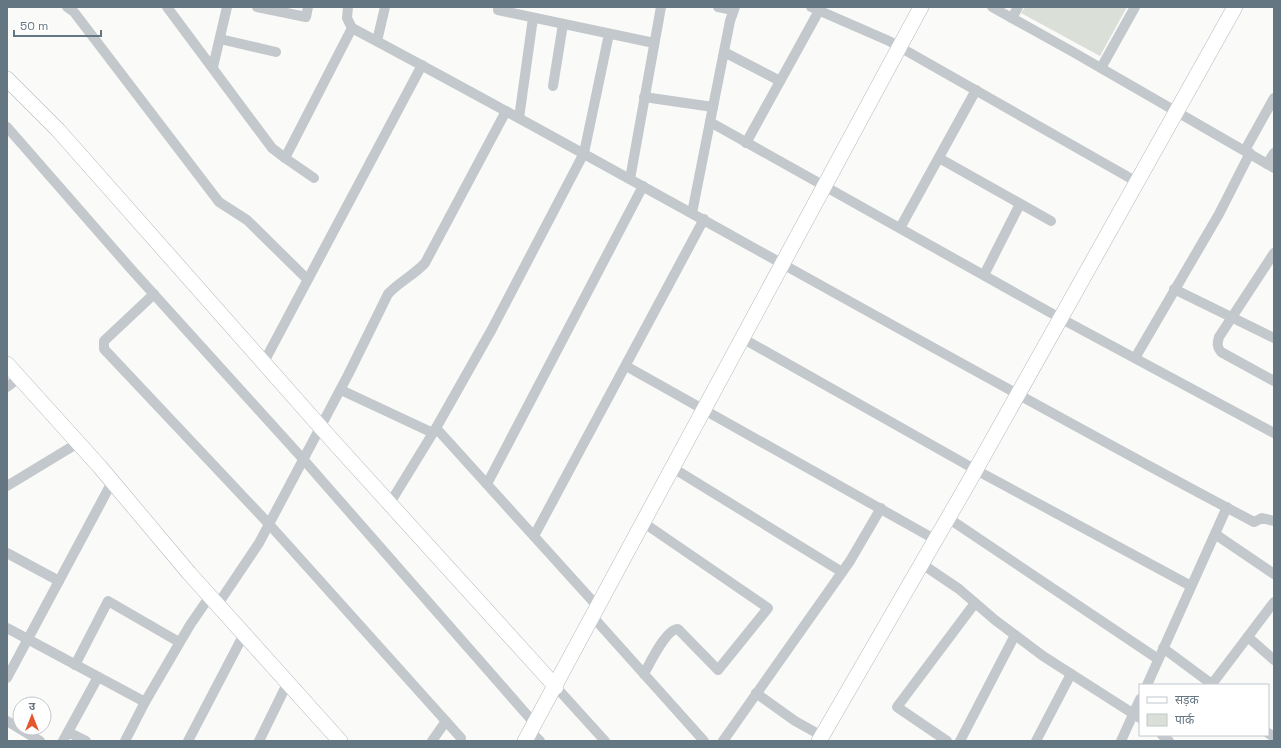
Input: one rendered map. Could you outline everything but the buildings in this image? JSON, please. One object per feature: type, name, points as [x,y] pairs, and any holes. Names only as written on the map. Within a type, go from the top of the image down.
[{"type":"street","points":[[67,7],[74,12],[218,202],[238,213],[247,220],[307,279]]},
{"type":"street","points":[[167,7],[272,148],[314,178]]},
{"type":"street","points":[[213,67],[227,7]]},
{"type":"street","points":[[257,7],[306,17],[308,7]]},
{"type":"street","points":[[348,7],[347,18],[352,28],[584,153],[783,262],[1018,394],[1254,522],[1262,518],[1274,521]]},
{"type":"street","points":[[377,41],[385,7]]},
{"type":"street","points":[[498,7],[498,10],[654,43]]},
{"type":"street","points":[[630,179],[661,7]]},
{"type":"street","points":[[692,213],[734,9],[718,7]]},
{"type":"street","points":[[7,127],[154,294],[303,459],[533,734],[556,687],[704,409],[921,7]]},
{"type":"street","points":[[992,7],[1248,151],[1271,166],[1274,153]]},
{"type":"street","points":[[1012,18],[1018,7]]},
{"type":"street","points":[[1101,68],[1135,7]]},
{"type":"street","points":[[756,693],[822,739],[976,470],[1234,7]]},
{"type":"street","points":[[746,143],[817,8],[899,47],[1137,182]]},
{"type":"street","points":[[519,118],[533,18]]},
{"type":"street","points":[[553,86],[563,24]]},
{"type":"street","points":[[285,158],[352,28]]},
{"type":"street","points":[[390,503],[435,430],[492,329],[584,153],[609,34]]},
{"type":"street","points":[[220,39],[276,52]]},
{"type":"street","points":[[724,52],[780,80]]},
{"type":"street","points":[[264,362],[422,65]]},
{"type":"street","points":[[7,79],[58,130],[321,427],[605,741]]},
{"type":"street","points":[[900,228],[976,90]]},
{"type":"street","points":[[644,97],[713,107]]},
{"type":"street","points":[[1134,358],[1219,214],[1274,98]]},
{"type":"street","points":[[125,741],[145,702],[180,642],[259,543],[268,523],[341,390],[388,294],[395,286],[415,274],[425,263],[506,111]]},
{"type":"street","points":[[710,122],[984,274],[1060,318],[1274,433]]},
{"type":"street","points":[[939,158],[1051,220]]},
{"type":"street","points":[[487,484],[643,186]]},
{"type":"street","points":[[984,274],[1020,204]]},
{"type":"street","points":[[534,536],[704,219]]},
{"type":"street","points":[[1274,253],[1219,337],[1218,348],[1221,352],[1274,381]]},
{"type":"street","points":[[1174,289],[1274,338]]},
{"type":"street","points":[[154,294],[104,341],[104,349],[268,523],[461,738]]},
{"type":"street","points":[[742,338],[976,470],[1191,586]]},
{"type":"street","points":[[7,364],[340,741]]},
{"type":"street","points":[[626,366],[936,540]]},
{"type":"street","points":[[7,387],[19,378]]},
{"type":"street","points":[[341,390],[435,430],[534,536],[644,674],[704,741]]},
{"type":"street","points":[[7,486],[78,443]]},
{"type":"street","points":[[673,468],[842,572]]},
{"type":"street","points":[[7,678],[112,482]]},
{"type":"street","points":[[1147,684],[1227,507]]},
{"type":"street","points":[[724,741],[756,693],[842,572],[881,508]]},
{"type":"street","points":[[948,518],[1158,659]]},
{"type":"street","points":[[644,522],[768,608],[718,670],[678,629],[674,629],[668,635],[644,674]]},
{"type":"street","points":[[1215,534],[1274,574]]},
{"type":"street","points":[[7,553],[59,581]]},
{"type":"street","points":[[922,564],[959,589],[1043,656],[1137,716]]},
{"type":"street","points":[[76,665],[108,601],[180,642]]},
{"type":"street","points":[[1163,648],[1213,684],[1274,602]]},
{"type":"street","points":[[947,741],[897,707],[976,603]]},
{"type":"street","points":[[7,628],[145,702]]},
{"type":"street","points":[[188,741],[244,634]]},
{"type":"street","points":[[960,741],[1015,635]]},
{"type":"street","points":[[1248,637],[1274,660]]},
{"type":"street","points":[[1036,741],[1071,674]]},
{"type":"street","points":[[86,741],[66,737],[98,677]]},
{"type":"street","points":[[259,741],[288,682]]},
{"type":"street","points":[[1121,741],[1137,716],[1139,705]]},
{"type":"street","points":[[7,721],[40,741]]},
{"type":"street","points":[[432,741],[446,721]]},
{"type":"green space","points":[[1025,7],[1127,7],[1100,56],[1021,13]]}]
